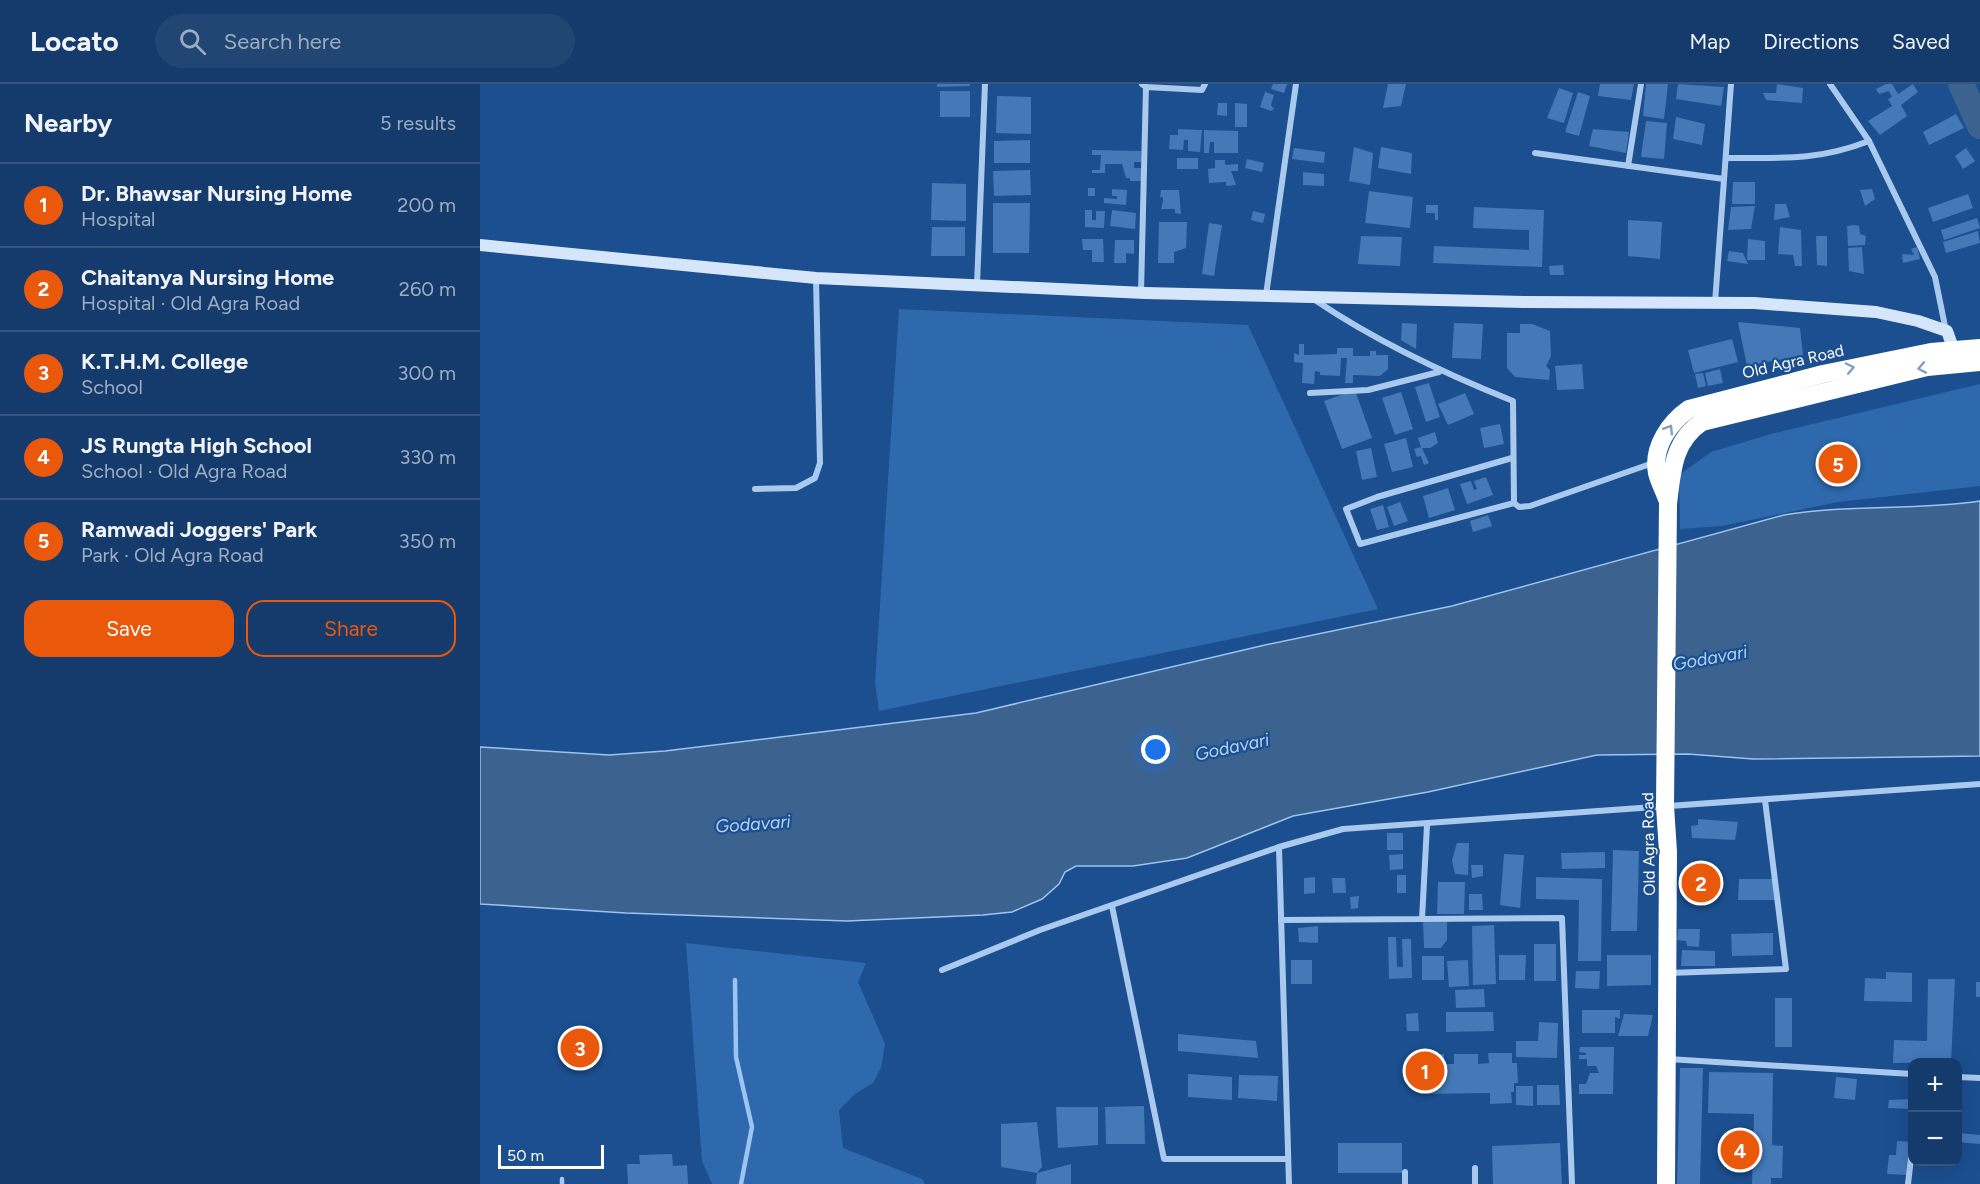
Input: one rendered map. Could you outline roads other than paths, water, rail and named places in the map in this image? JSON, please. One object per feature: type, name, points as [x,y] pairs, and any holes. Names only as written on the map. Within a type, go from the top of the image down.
[{"type":"highway","name":"Old Agra Road","points":[[1666,1184],[1668,852],[1665,806],[1668,504],[1672,470],[1679,445],[1688,431],[1702,422],[1893,374],[1980,348]]},
{"type":"highway","name":"Old Agra Road","points":[[1668,504],[1657,472],[1656,461],[1661,443],[1672,424],[1689,409],[1823,374],[1931,352],[1980,362]]},
{"type":"main road","points":[[480,245],[816,278],[1141,293],[1715,303],[1876,312],[1918,321],[1947,331],[1956,357]]},
{"type":"street","points":[[977,285],[985,84]]},
{"type":"street","points":[[1141,293],[1144,85],[1202,90],[1205,84]]},
{"type":"street","points":[[1266,296],[1296,84]]},
{"type":"street","points":[[1628,166],[1641,84]]},
{"type":"street","points":[[1715,303],[1731,84]]},
{"type":"street","points":[[1830,84],[1869,141],[1935,277],[1947,331]]},
{"type":"street","points":[[1726,158],[1788,158],[1832,154],[1869,141]]},
{"type":"street","points":[[1535,153],[1724,179]]},
{"type":"street","points":[[755,489],[796,488],[815,478],[820,463],[816,278]]},
{"type":"street","points":[[1311,297],[1356,328],[1439,372],[1513,400],[1514,503],[1519,507],[1530,506],[1656,461]]},
{"type":"street","points":[[1310,393],[1368,390],[1439,372]]},
{"type":"street","points":[[1512,458],[1377,496],[1346,509],[1360,543],[1514,503]]},
{"type":"street","points":[[942,970],[1040,930],[1279,847],[1343,829],[1427,825],[1980,784]]},
{"type":"street","points":[[1668,973],[1786,969],[1765,800]]},
{"type":"street","points":[[1422,919],[1427,825]]},
{"type":"street","points":[[1279,847],[1288,1184]]},
{"type":"street","points":[[1112,906],[1164,1159],[1288,1159]]},
{"type":"street","points":[[1281,920],[1562,918],[1572,1184]]},
{"type":"street","points":[[1667,1059],[1908,1074]]},
{"type":"street","points":[[1962,1077],[1980,1078]]},
{"type":"street","points":[[1908,1184],[1910,1166]]},
{"type":"street","points":[[1474,1168],[1475,1184]]},
{"type":"street","points":[[1405,1172],[1405,1184]]},
{"type":"water","name":"Godavari","points":[[1980,501],[1980,756],[1753,759],[1688,754],[1597,755],[1428,792],[1293,816],[1187,858],[1133,866],[1076,866],[1065,872],[1059,884],[1042,899],[1012,912],[983,915],[847,921],[626,913],[480,904],[480,747],[609,755],[665,751],[976,713],[1265,645],[1452,606],[1784,515]]},
{"type":"waterway","points":[[1961,84],[1980,126]]},
{"type":"waterway","points":[[735,980],[736,1057],[752,1127],[741,1184]]},
{"type":"place","name":"Ramwadi Joggers' Park","points":[[1838,464]]},
{"type":"place","name":"Chaitanya Nursing Home","points":[[1701,883]]},
{"type":"place","name":"K.T.H.M. College","points":[[580,1048]]},
{"type":"place","name":"Dr. Bhawsar Nursing Home","points":[[1425,1071]]},
{"type":"place","name":"JS Rungta High School","points":[[1740,1150]]}]
